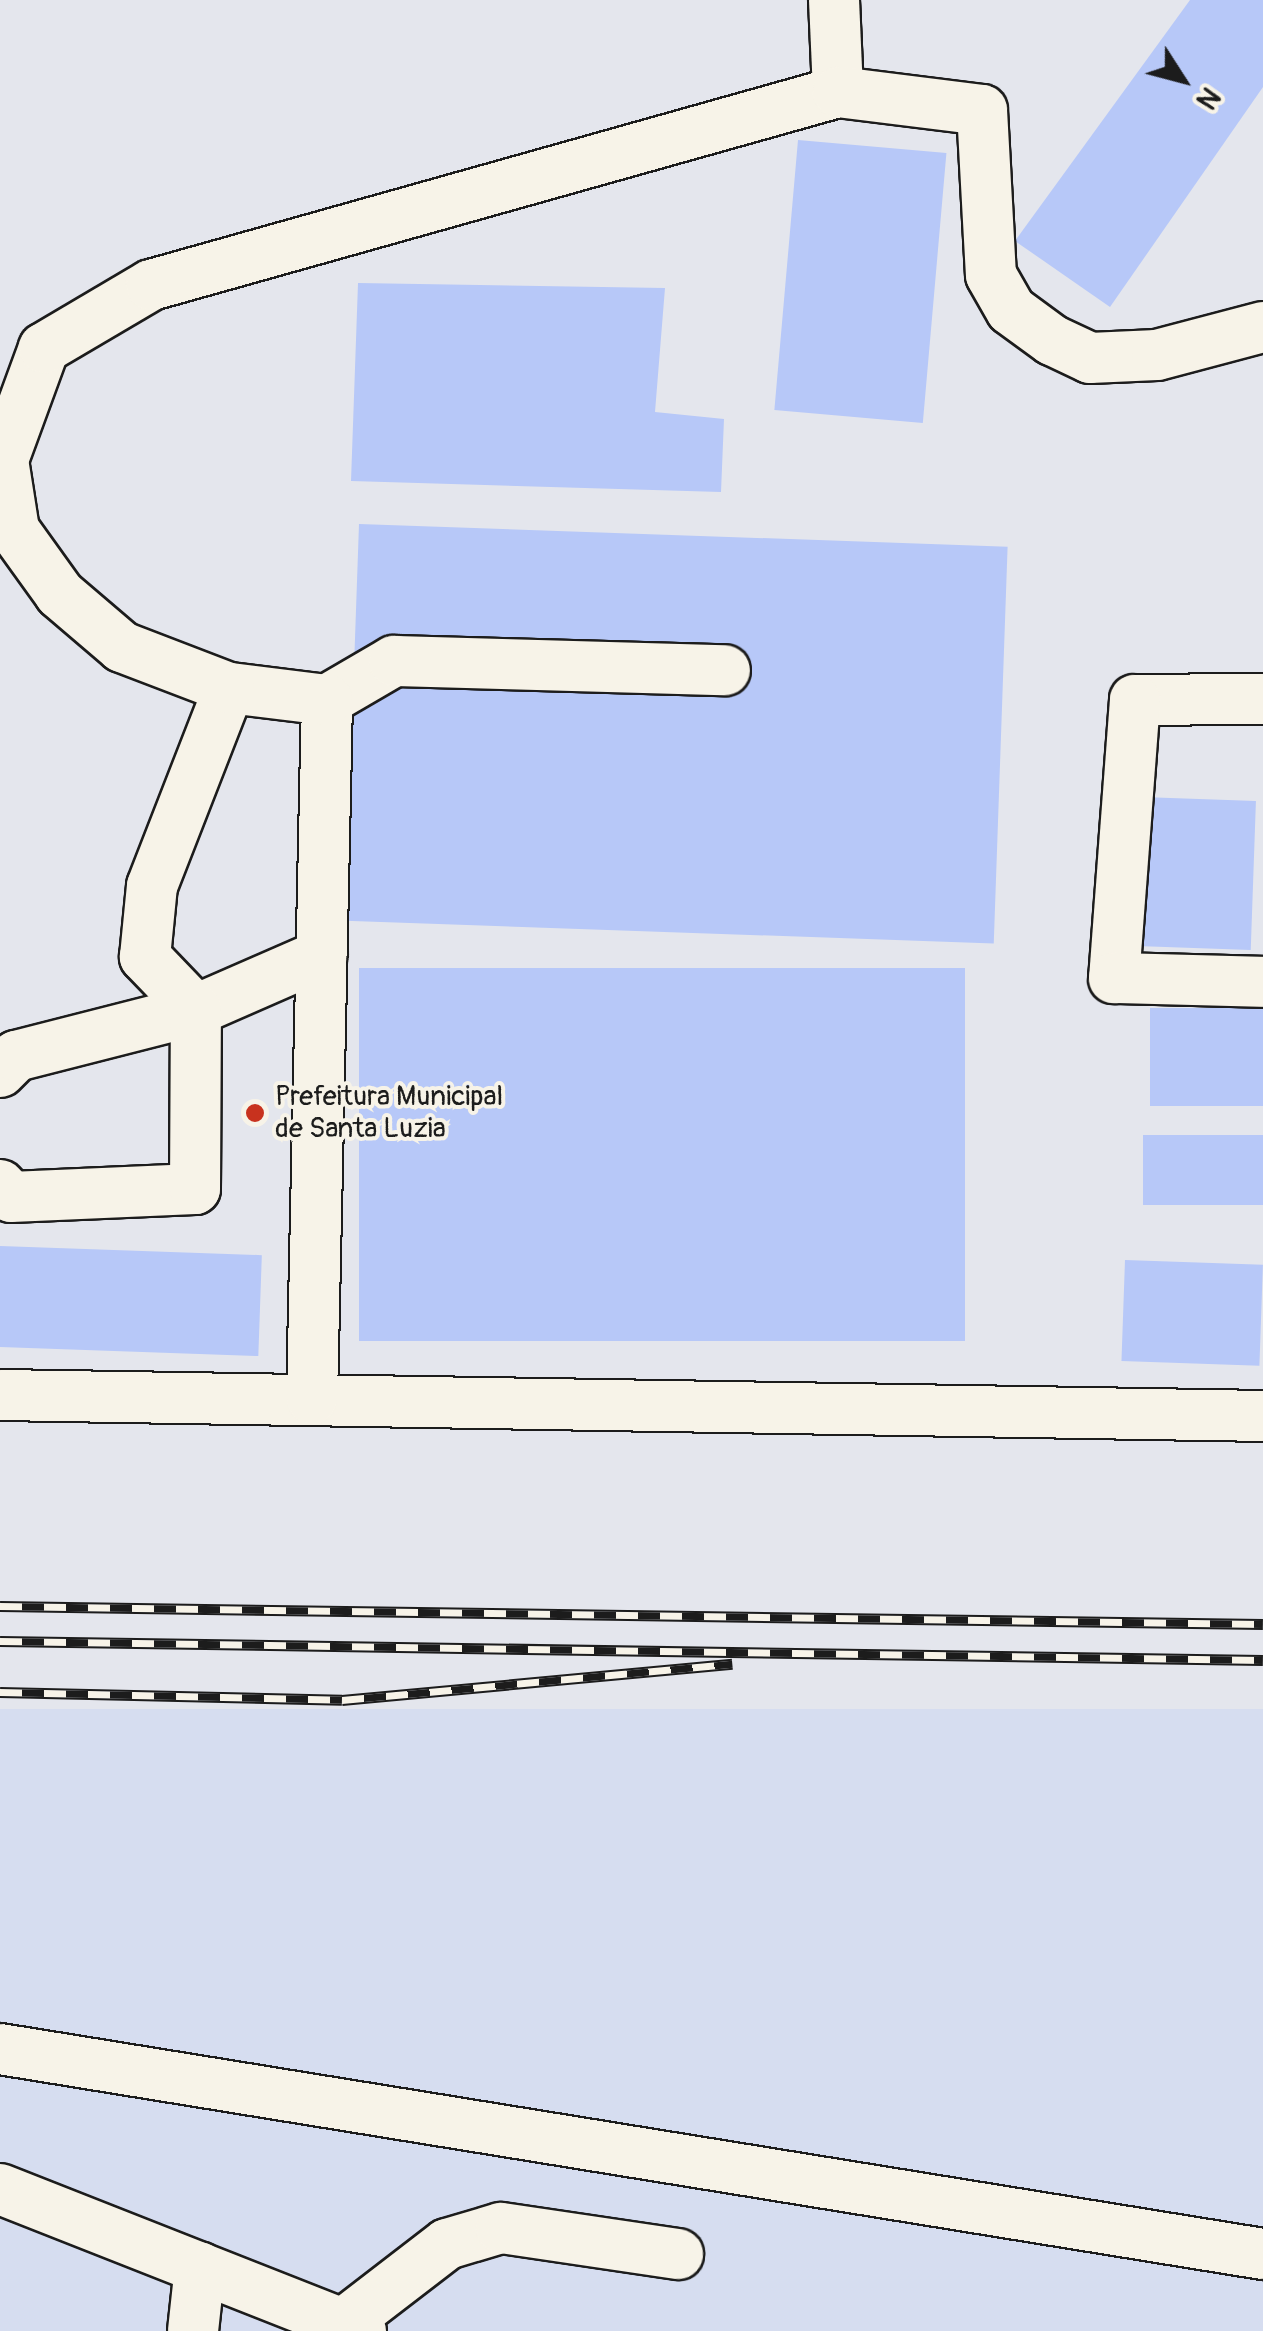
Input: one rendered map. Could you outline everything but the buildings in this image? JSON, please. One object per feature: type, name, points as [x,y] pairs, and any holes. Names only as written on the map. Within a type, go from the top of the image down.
[{"type":"street","points":[[834,0],[838,92]]},
{"type":"street","points":[[726,670],[394,661],[328,700],[229,688],[122,646],[60,594],[14,530],[2,460],[44,348],[151,285],[838,92],[982,110],[991,275],[1011,310],[1052,340],[1090,358],[1157,356],[1261,323]]},
{"type":"street","points":[[0,1184],[11,1196],[196,1190],[196,1010],[145,958],[152,886],[229,688]]},
{"type":"street","points":[[1263,699],[1135,700],[1114,978],[1263,982]]},
{"type":"street","points":[[312,1399],[328,700]]},
{"type":"street","points":[[0,1072],[16,1056],[196,1010],[322,955]]},
{"type":"street","points":[[0,1395],[1263,1416]]},
{"type":"street","points":[[0,2049],[1263,2254]]},
{"type":"street","points":[[0,2189],[352,2327],[447,2244],[501,2228],[678,2254]]},
{"type":"street","points":[[194,2331],[200,2267]]},
{"type":"shaded area","points":[[0,1709],[1263,1709],[1263,2331],[0,2331]]},
{"type":"railway","points":[[0,1606],[1263,1624]]},
{"type":"railway","points":[[0,1641],[1263,1660]]},
{"type":"railway","points":[[0,1692],[342,1700],[732,1664]]},
{"type":"place","name":"Prefeitura Municipal de Santa Luzia","points":[[255,1113]]}]
